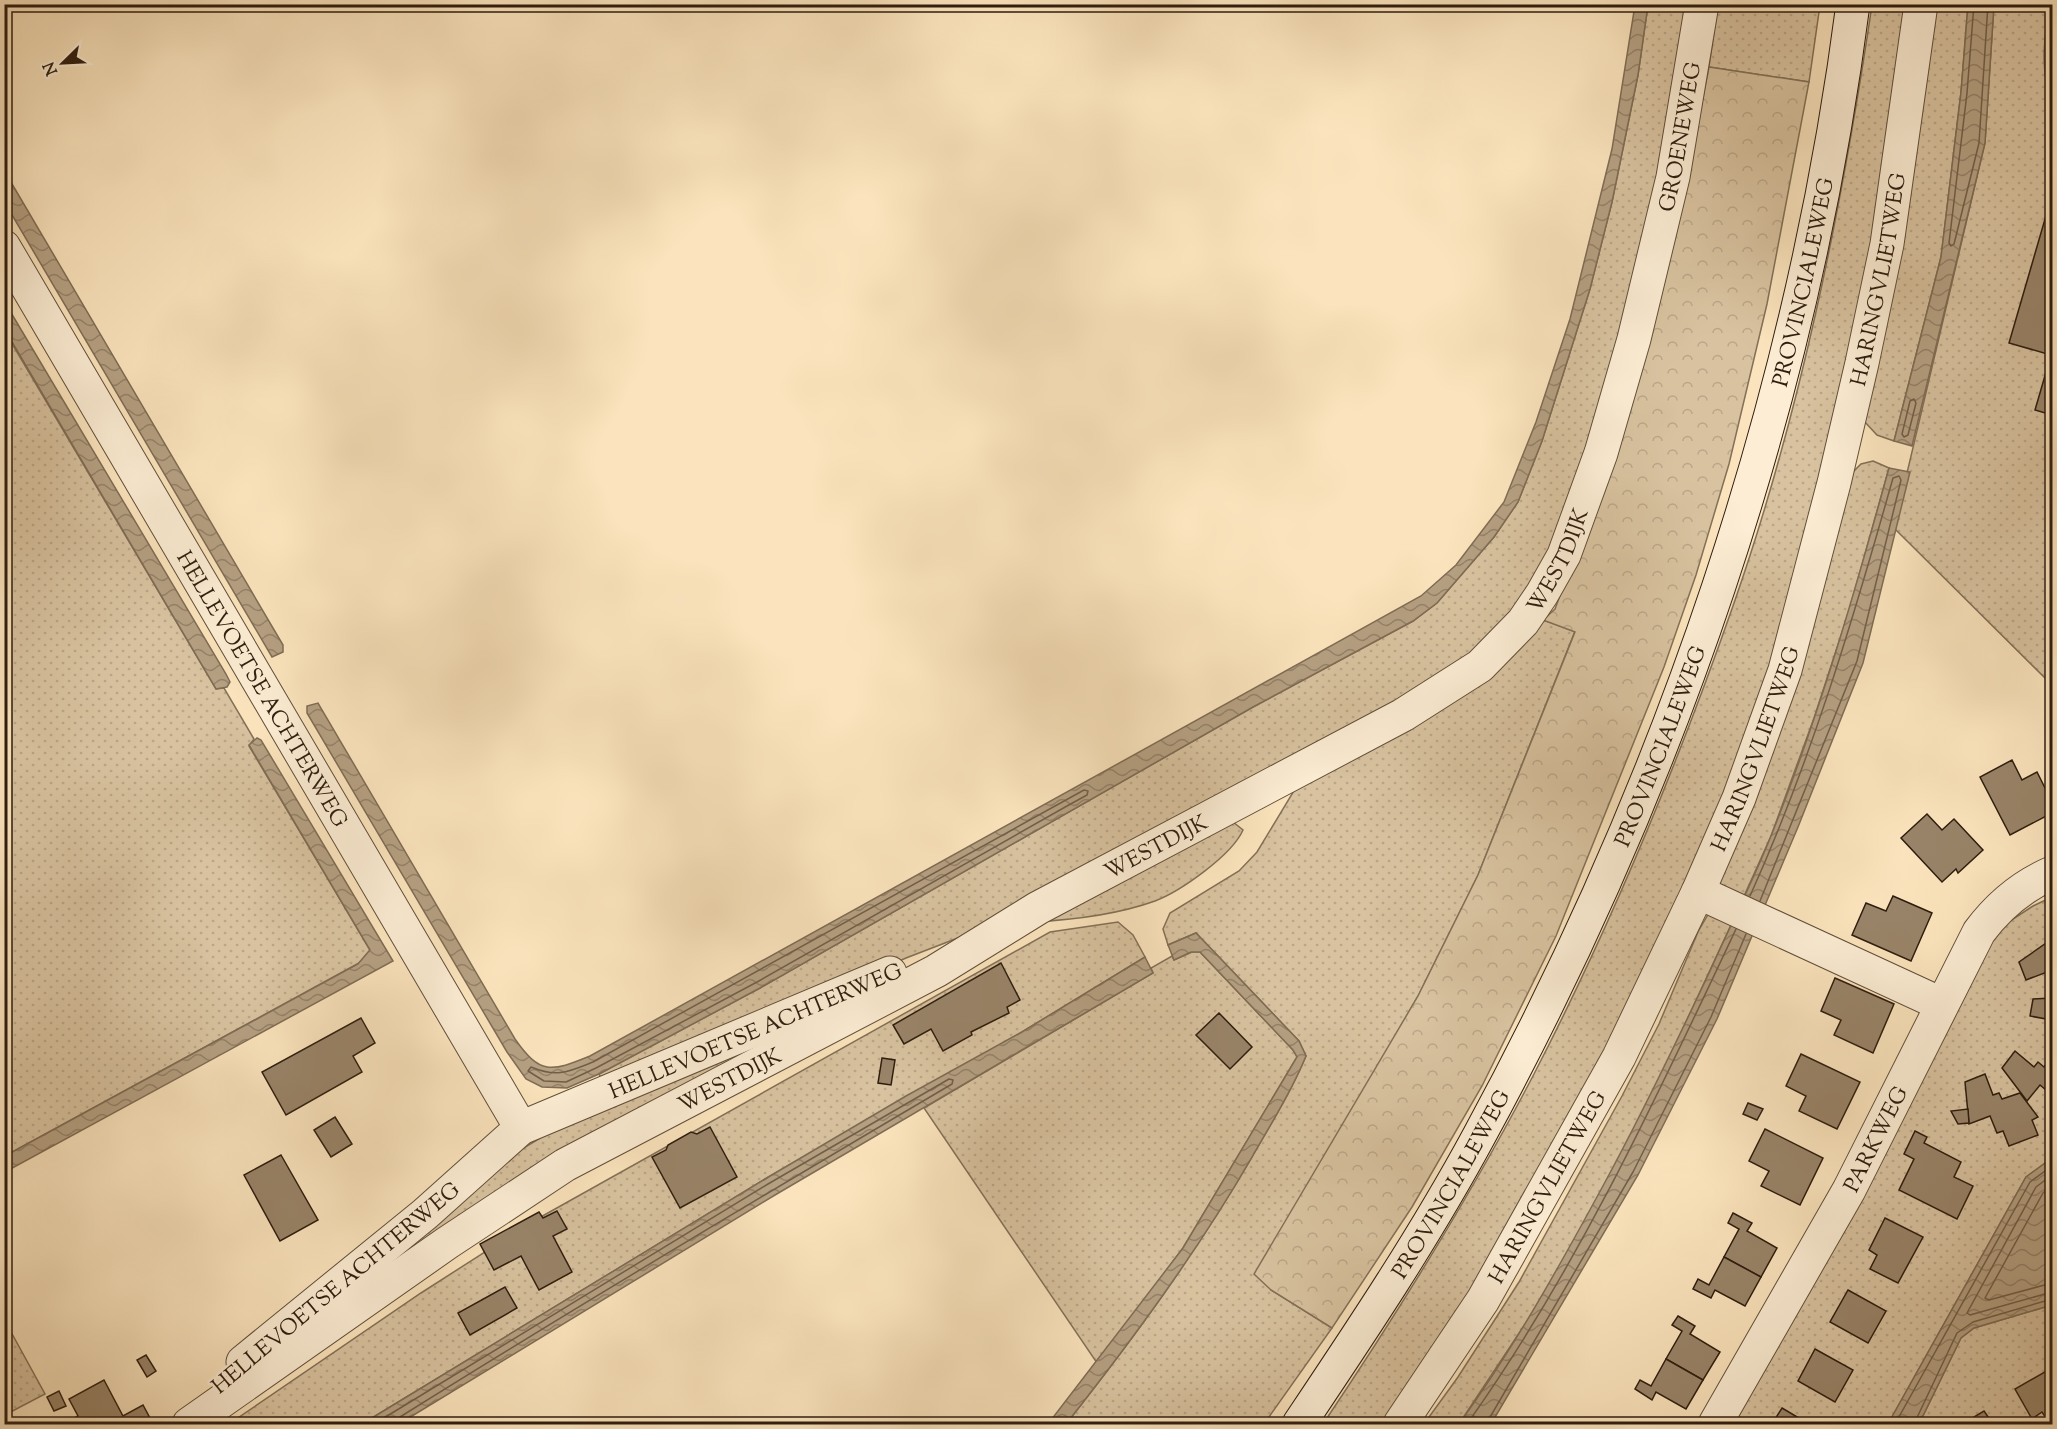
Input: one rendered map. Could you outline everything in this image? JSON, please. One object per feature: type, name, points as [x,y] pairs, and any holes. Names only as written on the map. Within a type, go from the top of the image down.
[{"type":"street","name":"GROENEWEG","points":[[1651,268],[1673,177],[1702,4]]},
{"type":"street","name":"PROVINCIALEWEG","points":[[1299,1425],[1391,1285],[1478,1140],[1571,956],[1620,848],[1669,728],[1754,478],[1792,332],[1831,141],[1853,4]]},
{"type":"street","name":"HARINGVLIETWEG","points":[[1400,1425],[1483,1300],[1619,1057],[1698,892],[1738,798],[1785,670],[1831,495],[1887,244],[1921,4]]},
{"type":"street","name":"HELLEVOETSE ACHTERWEG","points":[[4,247],[521,1128]]},
{"type":"street","name":"WESTDIJK","points":[[447,1243],[565,1166],[936,971],[1038,909],[1412,710],[1455,684],[1500,647],[1523,622],[1564,555],[1601,453],[1651,268]]},
{"type":"street","name":"PARKWEG","points":[[1715,1425],[1849,1190],[1979,932],[1995,910],[2032,882],[2052,873]]},
{"type":"street","points":[[1698,892],[1941,1004]]},
{"type":"street","name":"HELLEVOETSE ACHTERWEG","points":[[178,1425],[216,1384],[425,1214],[521,1128],[942,951],[991,938]]},
{"type":"street","name":"HELLEVOETSE ACHTERWEG","points":[[189,1425],[447,1243]]},
{"type":"green space","points":[[1648,5],[1688,5],[1642,249],[1628,310],[1594,430],[1552,543],[1533,583],[1506,621],[1484,643],[1434,682],[989,926],[906,958],[607,1090],[599,1074],[760,988],[1253,707],[1413,621],[1437,603],[1494,537],[1518,502],[1542,441],[1590,289],[1612,202],[1638,75]]},
{"type":"green space","points":[[1718,5],[1820,5],[1809,82],[1709,67]]},
{"type":"green space","points":[[1872,5],[1908,5],[1867,271],[1785,619],[1747,735],[1694,868],[1575,1112],[1435,1353],[1383,1424],[1323,1424],[1433,1252],[1510,1119],[1590,960],[1666,785],[1733,606],[1779,459],[1799,384],[1833,233]]},
{"type":"green space","points":[[1933,5],[1968,5],[1961,92],[1941,257],[1894,441],[1877,435],[1864,421]]},
{"type":"green space","points":[[1994,5],[2049,5],[2044,65],[2052,100],[2052,685],[1894,528],[1985,143]]},
{"type":"green space","points":[[1709,67],[1809,82],[1767,304],[1729,464],[1696,575],[1664,667],[1556,936],[1482,1086],[1412,1207],[1332,1328],[1271,1290],[1254,1274],[1418,996],[1478,875],[1575,632],[1543,620],[1555,609],[1627,414],[1675,238]]},
{"type":"green space","points":[[4,330],[216,689],[224,688],[254,739],[249,746],[370,950],[359,963],[5,1156]]},
{"type":"green space","points":[[1873,461],[1889,468],[1849,611],[1814,718],[1771,836],[1645,1110],[1531,1315],[1459,1424],[1424,1424],[1458,1377],[1519,1282],[1622,1096],[1659,1024],[1698,932],[1717,895],[1718,880],[1851,474],[1861,464]]},
{"type":"green space","points":[[1543,620],[1575,631],[1478,875],[1418,996],[1349,1116],[1271,1290],[1332,1328],[1264,1424],[1066,1424],[1116,1360],[1187,1261],[1273,1120],[1306,1056],[1299,1041],[1196,933],[1168,945],[1163,929],[1170,913],[1239,871],[1257,852],[1298,784]]},
{"type":"green space","points":[[1228,818],[1243,830],[1237,840],[1205,871],[1166,896],[1140,906],[1109,913],[1032,922]]},
{"type":"green space","points":[[2052,897],[2052,1158],[2026,1177],[1888,1424],[1728,1424],[1996,930],[2033,906]]},
{"type":"green space","points":[[1118,922],[1133,935],[1145,957],[1022,1032],[765,1179],[362,1424],[229,1424],[421,1293],[530,1223],[1050,932]]},
{"type":"green space","points":[[1192,952],[1200,952],[1293,1050],[1297,1057],[1183,1248],[1097,1363],[924,1108],[1153,973],[1151,968],[1172,956],[1174,960]]},
{"type":"green space","points":[[927,968],[683,1095],[221,1394],[517,1152],[560,1126]]},
{"type":"green space","points":[[2052,1305],[2052,1424],[1919,1424],[1961,1338],[1974,1328]]},
{"type":"green space","points":[[5,1321],[45,1394],[4,1415]]},
{"type":"water","points":[[1635,5],[1648,5],[1638,75],[1612,202],[1590,289],[1542,441],[1518,502],[1494,537],[1437,603],[1413,621],[1253,707],[760,988],[599,1074],[567,1088],[542,1087],[526,1079],[507,1052],[307,713],[307,706],[318,703],[524,1051],[539,1064],[547,1067],[565,1065],[590,1056],[1421,596],[1456,565],[1504,502],[1536,422],[1570,319],[1612,149]]},
{"type":"water","points":[[1968,5],[1994,5],[1985,143],[1912,446],[1894,441],[1941,257],[1961,92]]},
{"type":"water","points":[[5,172],[283,645],[283,652],[272,657],[5,203]]},
{"type":"water","points":[[4,301],[226,674],[230,682],[227,687],[216,689],[5,330]]},
{"type":"water","points":[[1889,468],[1910,472],[1863,663],[1798,827],[1717,1019],[1638,1175],[1491,1424],[1459,1424],[1517,1337],[1604,1184],[1672,1052],[1757,870],[1820,700]]},
{"type":"water","points":[[257,738],[261,740],[393,961],[5,1172],[5,1156],[358,964],[370,950],[249,745]]},
{"type":"water","points":[[1196,933],[1299,1041],[1306,1056],[1280,1108],[1231,1192],[1164,1294],[1066,1424],[1048,1424],[1183,1248],[1297,1057],[1293,1050],[1200,952],[1191,952],[1174,960],[1168,945]]},
{"type":"water","points":[[1145,957],[1153,973],[775,1195],[399,1424],[362,1424],[765,1179],[906,1096],[1022,1032]]},
{"type":"water","points":[[2052,1158],[2052,1305],[1974,1328],[1961,1338],[1919,1424],[1888,1424],[2026,1177]]},
{"type":"building","points":[[2052,195],[2052,415],[2035,410],[2051,355],[2009,343]]},
{"type":"building","points":[[2012,760],[2022,780],[2037,772],[2052,802],[2052,813],[2010,835],[1980,777]]},
{"type":"building","points":[[1927,814],[1942,830],[1954,819],[1983,850],[1958,873],[1956,869],[1942,882],[1901,838]]},
{"type":"building","points":[[1893,896],[1932,913],[1911,961],[1852,935],[1866,903],[1886,911]]},
{"type":"building","points":[[2052,939],[2052,970],[2026,980],[2019,962]]},
{"type":"building","points":[[1001,963],[1020,1000],[1007,1007],[1009,1013],[971,1032],[972,1035],[943,1051],[931,1029],[904,1044],[893,1025]]},
{"type":"building","points":[[1835,978],[1894,1004],[1873,1053],[1834,1035],[1841,1020],[1821,1011]]},
{"type":"building","points":[[2052,998],[2052,1020],[2030,1016],[2033,999]]},
{"type":"building","points":[[1219,1013],[1252,1047],[1230,1069],[1196,1035]]},
{"type":"building","points":[[361,1018],[375,1043],[353,1056],[362,1072],[286,1115],[262,1072]]},
{"type":"building","points":[[2015,1051],[2034,1067],[2038,1062],[2044,1067],[2052,1056],[2052,1095],[2040,1085],[2027,1101],[2002,1068]]},
{"type":"building","points":[[1801,1054],[1860,1082],[1837,1129],[1799,1111],[1806,1096],[1786,1086]]},
{"type":"building","points":[[882,1058],[895,1060],[891,1085],[878,1083]]},
{"type":"building","points":[[1985,1074],[1993,1095],[1999,1093],[2002,1099],[2020,1093],[2038,1117],[2032,1120],[2038,1135],[2009,1146],[2003,1131],[1997,1133],[1990,1116],[1969,1124],[1965,1082]]},
{"type":"building","points":[[1748,1103],[1763,1109],[1757,1120],[1743,1114]]},
{"type":"building","points":[[1968,1109],[1969,1123],[1958,1124],[1951,1111]]},
{"type":"building","points":[[335,1117],[352,1144],[331,1157],[314,1130]]},
{"type":"building","points":[[710,1127],[737,1177],[680,1208],[652,1157],[691,1132],[697,1134]]},
{"type":"building","points":[[1765,1129],[1823,1158],[1800,1205],[1761,1186],[1769,1171],[1749,1161]]},
{"type":"building","points":[[1915,1131],[1927,1137],[1924,1143],[1961,1162],[1954,1177],[1973,1186],[1957,1219],[1899,1190],[1914,1159],[1904,1154]]},
{"type":"building","points":[[281,1155],[318,1220],[280,1241],[244,1175]]},
{"type":"building","points":[[557,1211],[567,1229],[553,1236],[572,1272],[539,1290],[521,1256],[494,1270],[480,1244],[539,1212],[543,1218]]},
{"type":"building","points":[[1733,1213],[1752,1223],[1747,1231],[1777,1248],[1761,1277],[1724,1257],[1739,1229],[1728,1223]]},
{"type":"building","points":[[1885,1218],[1923,1237],[1898,1283],[1870,1269],[1877,1255],[1869,1250]]},
{"type":"building","points":[[1724,1257],[1761,1277],[1745,1306],[1715,1290],[1711,1298],[1693,1289],[1698,1279],[1709,1285]]},
{"type":"building","points":[[505,1287],[517,1308],[470,1335],[458,1313]]},
{"type":"building","points":[[1848,1290],[1886,1311],[1868,1343],[1830,1322]]},
{"type":"building","points":[[1678,1316],[1695,1326],[1690,1334],[1720,1352],[1703,1380],[1666,1359],[1682,1331],[1672,1325]]},
{"type":"building","points":[[1815,1349],[1853,1370],[1835,1402],[1798,1381]]},
{"type":"building","points":[[146,1355],[156,1371],[147,1377],[137,1360]]},
{"type":"building","points":[[1666,1359],[1703,1380],[1686,1409],[1656,1392],[1652,1400],[1635,1389],[1640,1380],[1651,1386]]},
{"type":"building","points":[[2050,1369],[2052,1373],[2052,1424],[2042,1412],[2032,1419],[2015,1389]]},
{"type":"building","points":[[104,1380],[123,1416],[143,1405],[151,1420],[142,1424],[64,1424],[78,1416],[69,1399]]},
{"type":"building","points":[[59,1391],[66,1406],[54,1411],[47,1397]]},
{"type":"building","points":[[1782,1408],[1809,1424],[1772,1424]]},
{"type":"building","points":[[1984,1411],[1993,1424],[1978,1424],[1974,1417]]}]
